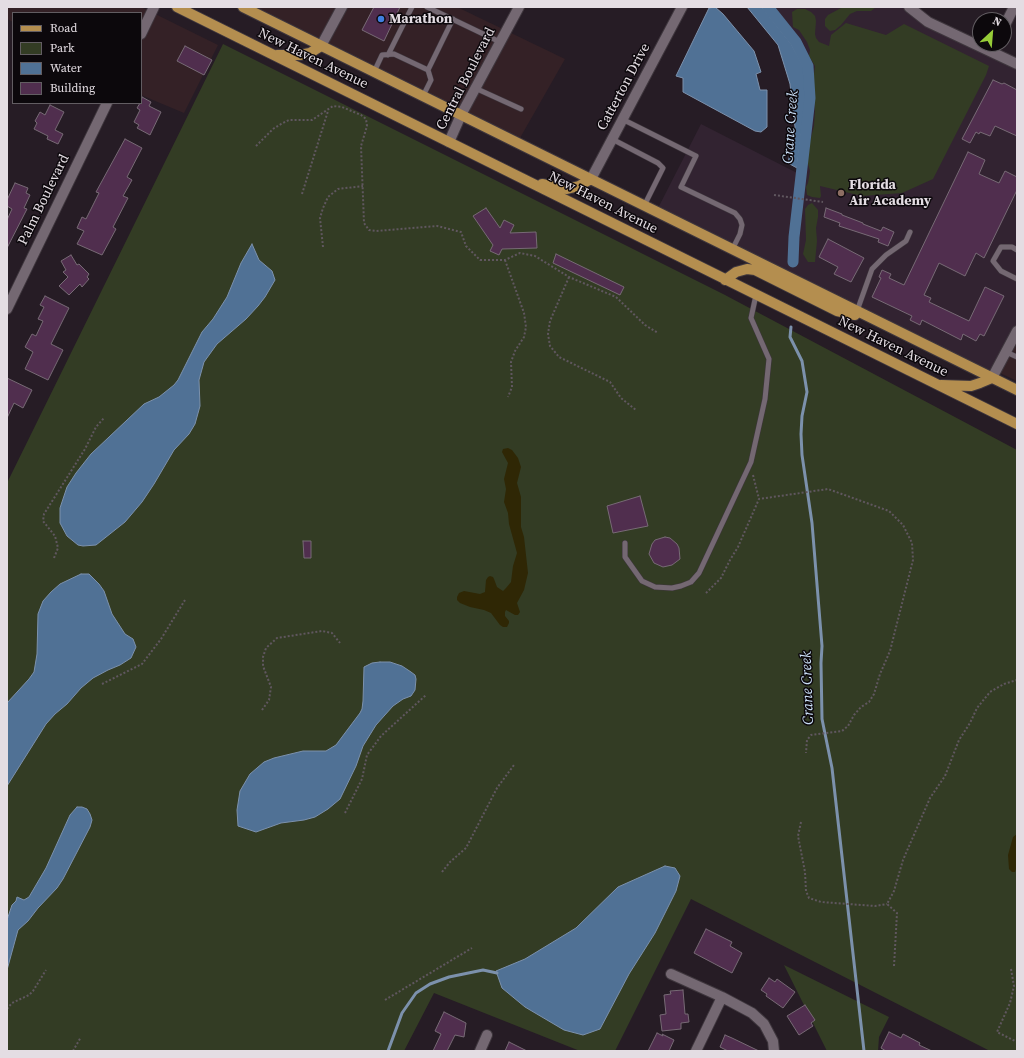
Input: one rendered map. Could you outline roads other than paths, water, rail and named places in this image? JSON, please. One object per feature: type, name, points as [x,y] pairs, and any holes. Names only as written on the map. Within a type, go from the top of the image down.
[{"type":"main road","name":"New Haven Avenue","points":[[177,7],[1017,424]]},
{"type":"main road","name":"New Haven Avenue","points":[[243,7],[1017,390]]},
{"type":"main road","points":[[273,55],[300,55],[310,53],[321,46]]},
{"type":"main road","points":[[528,181],[567,189],[579,186],[590,179]]},
{"type":"main road","points":[[726,280],[736,272],[755,270],[837,311],[874,320]]},
{"type":"main road","points":[[939,385],[971,386],[992,378]]},
{"type":"street","points":[[142,32],[154,7]]},
{"type":"street","points":[[321,46],[342,7]]},
{"type":"street","name":"Central Boulevard","points":[[449,142],[475,88],[519,7]]},
{"type":"street","name":"Catterton Drive","points":[[590,179],[682,7]]},
{"type":"street","points":[[909,7],[929,22],[972,39]]},
{"type":"street","points":[[1001,52],[1017,64]]},
{"type":"street","name":"Palm Boulevard","points":[[7,309],[107,104]]},
{"type":"street","points":[[992,378],[1017,331]]},
{"type":"street","points":[[671,974],[722,997],[752,1014],[764,1024],[773,1041],[774,1051]]},
{"type":"street","points":[[696,1051],[722,997]]},
{"type":"street","points":[[480,1051],[487,1035]]},
{"type":"lane","points":[[388,54],[412,7]]},
{"type":"lane","points":[[427,7],[500,42]]},
{"type":"lane","points":[[423,96],[431,80],[428,70],[453,19]]},
{"type":"lane","points":[[374,72],[382,56],[388,54],[394,54],[428,70]]},
{"type":"lane","points":[[475,88],[521,109]]},
{"type":"lane","points":[[622,119],[696,156],[681,187],[735,213],[740,219],[742,225],[740,234],[732,250]]},
{"type":"lane","points":[[612,139],[658,163],[663,168],[644,206]]},
{"type":"lane","points":[[857,311],[872,269],[886,255],[906,241],[910,232]]},
{"type":"lane","points":[[1017,250],[1012,247],[1001,247],[993,261],[1001,271],[1017,279]]},
{"type":"lane","points":[[626,543],[625,557],[642,581],[655,587],[672,588],[691,582],[700,573],[751,462],[765,398],[769,359],[751,318],[756,295]]},
{"type":"lane","points":[[1006,352],[1017,358]]},
{"type":"water","points":[[715,7],[723,14],[754,51],[761,72],[756,74],[760,90],[767,90],[767,127],[761,132],[755,131],[683,92],[683,78],[676,76],[709,8]]},
{"type":"water","points":[[747,7],[762,7],[792,45],[804,68],[806,98],[797,168],[788,163],[795,127],[790,84],[778,45]]},
{"type":"water","points":[[252,244],[259,260],[272,271],[275,280],[258,306],[246,319],[217,344],[204,362],[199,380],[200,406],[195,424],[189,434],[174,450],[142,502],[125,522],[96,545],[78,545],[67,536],[60,523],[60,508],[67,487],[91,454],[144,404],[159,397],[178,380],[202,332],[213,319],[227,297],[241,263]]},
{"type":"water","points":[[81,574],[89,574],[99,584],[104,591],[112,614],[125,634],[133,639],[136,647],[131,658],[93,678],[55,714],[46,724],[7,786],[7,703],[34,672],[37,654],[38,614],[43,601],[51,592],[60,584]]},
{"type":"water","points":[[390,662],[402,666],[415,675],[415,690],[411,696],[403,699],[393,706],[376,725],[363,746],[356,766],[340,799],[315,817],[304,820],[281,823],[256,832],[238,826],[237,810],[240,791],[250,774],[264,762],[274,758],[303,751],[326,751],[336,745],[362,709],[364,667],[372,663]]},
{"type":"water","points":[[77,807],[87,809],[92,820],[90,827],[57,888],[28,921],[18,930],[7,970],[7,920],[12,905],[16,901],[17,897],[24,900],[29,897],[46,868],[70,815]]},
{"type":"water","points":[[665,866],[675,868],[680,876],[676,891],[655,933],[629,974],[600,1029],[583,1035],[564,1030],[525,1007],[502,988],[496,971],[525,959],[576,928],[618,887]]},
{"type":"waterway","name":"Crane Creek","points":[[768,7],[796,42],[808,66],[810,98],[794,237],[793,262]]},
{"type":"waterway","name":"Crane Creek","points":[[791,327],[790,337],[802,361],[807,392],[802,416],[801,434],[802,455],[812,523],[822,646],[822,719],[832,768],[864,1051]]},
{"type":"waterway","points":[[388,1051],[402,1013],[416,993],[430,984],[449,977],[483,970],[497,973]]},
{"type":"place","name":"Marathon","points":[[381,19]]},
{"type":"place","name":"Florida Air Academy","points":[[841,193]]}]
